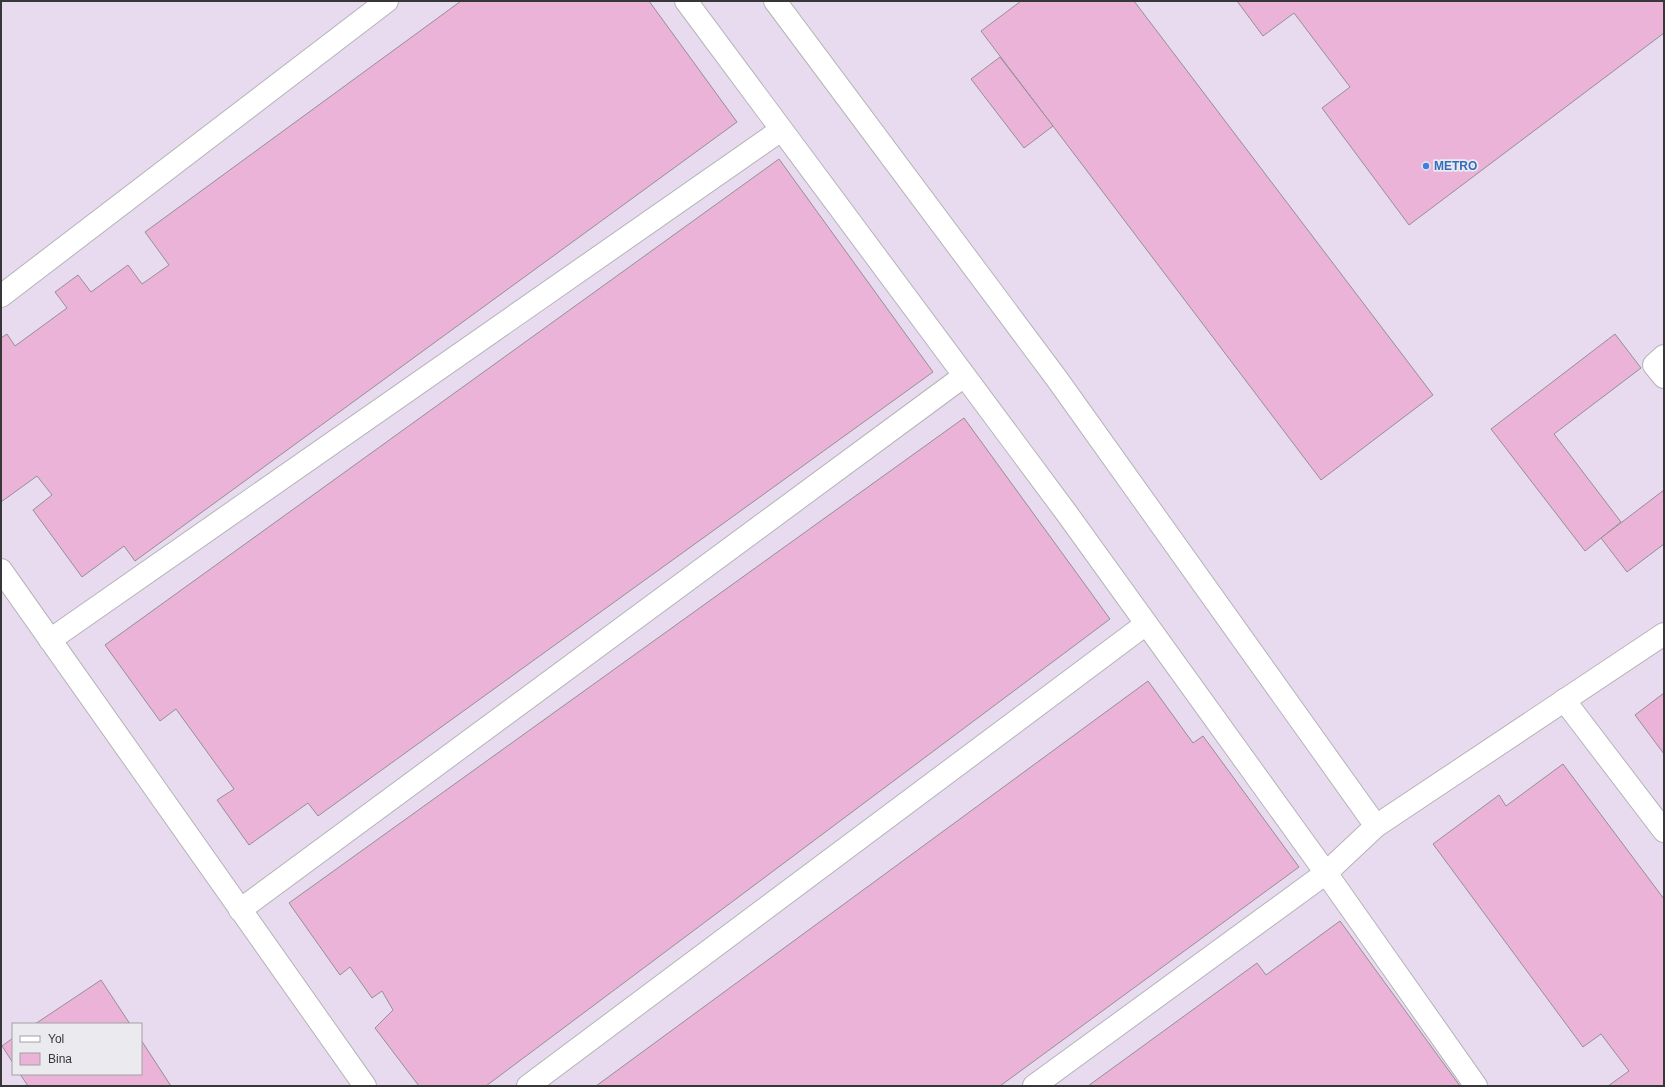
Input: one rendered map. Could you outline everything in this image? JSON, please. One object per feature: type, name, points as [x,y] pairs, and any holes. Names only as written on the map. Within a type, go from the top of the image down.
[{"type":"street","points":[[1,296],[387,1]]},
{"type":"street","points":[[686,1],[1068,516],[1326,873],[1476,1086]]},
{"type":"street","points":[[775,1],[1057,379],[1376,826]]},
{"type":"street","points":[[50,640],[781,130]]},
{"type":"street","points":[[1664,356],[1654,365],[1664,377]]},
{"type":"street","points":[[240,910],[964,376]]},
{"type":"street","points":[[1,570],[365,1086]]},
{"type":"street","points":[[528,1086],[1146,624]]},
{"type":"street","points":[[1034,1086],[1326,873],[1376,826],[1664,634]]},
{"type":"street","points":[[1564,700],[1664,831]]},
{"type":"shaded area","points":[[1,1],[1664,1],[1664,1086],[1,1086]]},
{"type":"building","points":[[461,1],[649,1],[737,122],[135,561],[124,546],[82,577],[33,510],[52,495],[37,476],[1,502],[1,338],[7,334],[15,346],[67,308],[55,292],[78,275],[91,292],[128,265],[142,284],[169,265],[145,232]]},
{"type":"building","points":[[1021,1],[1134,1],[1433,395],[1321,480],[981,31]]},
{"type":"building","name":"METRO","points":[[1237,1],[1664,1],[1664,33],[1409,225],[1322,108],[1350,87],[1294,13],[1263,36]]},
{"type":"building","points":[[1000,57],[1053,126],[1024,148],[971,79]]},
{"type":"building","points":[[779,159],[933,372],[318,816],[308,803],[249,845],[217,800],[234,789],[176,709],[160,721],[105,645]]},
{"type":"building","points":[[1615,334],[1641,368],[1554,434],[1621,522],[1585,551],[1491,429]]},
{"type":"building","points":[[964,418],[1110,619],[486,1086],[419,1086],[375,1028],[393,1010],[382,991],[372,998],[350,967],[340,975],[289,903]]},
{"type":"building","points":[[1664,490],[1664,544],[1627,572],[1601,538]]},
{"type":"building","points":[[1148,681],[1193,743],[1203,736],[1299,867],[1000,1086],[596,1086]]},
{"type":"building","points":[[1664,693],[1664,754],[1635,715]]},
{"type":"building","points":[[1563,764],[1664,899],[1664,1086],[1608,1086],[1629,1071],[1601,1034],[1583,1047],[1433,844],[1499,795],[1506,806]]},
{"type":"building","points":[[1340,921],[1460,1086],[1088,1086],[1257,963],[1266,975]]},
{"type":"building","points":[[101,980],[129,1023],[36,1023]]},
{"type":"building","points":[[12,1039],[12,1061],[2,1046]]},
{"type":"building","points":[[142,1042],[171,1086],[28,1086],[21,1075],[142,1075]]},
{"type":"place","name":"METRO","points":[[1426,166]]}]
